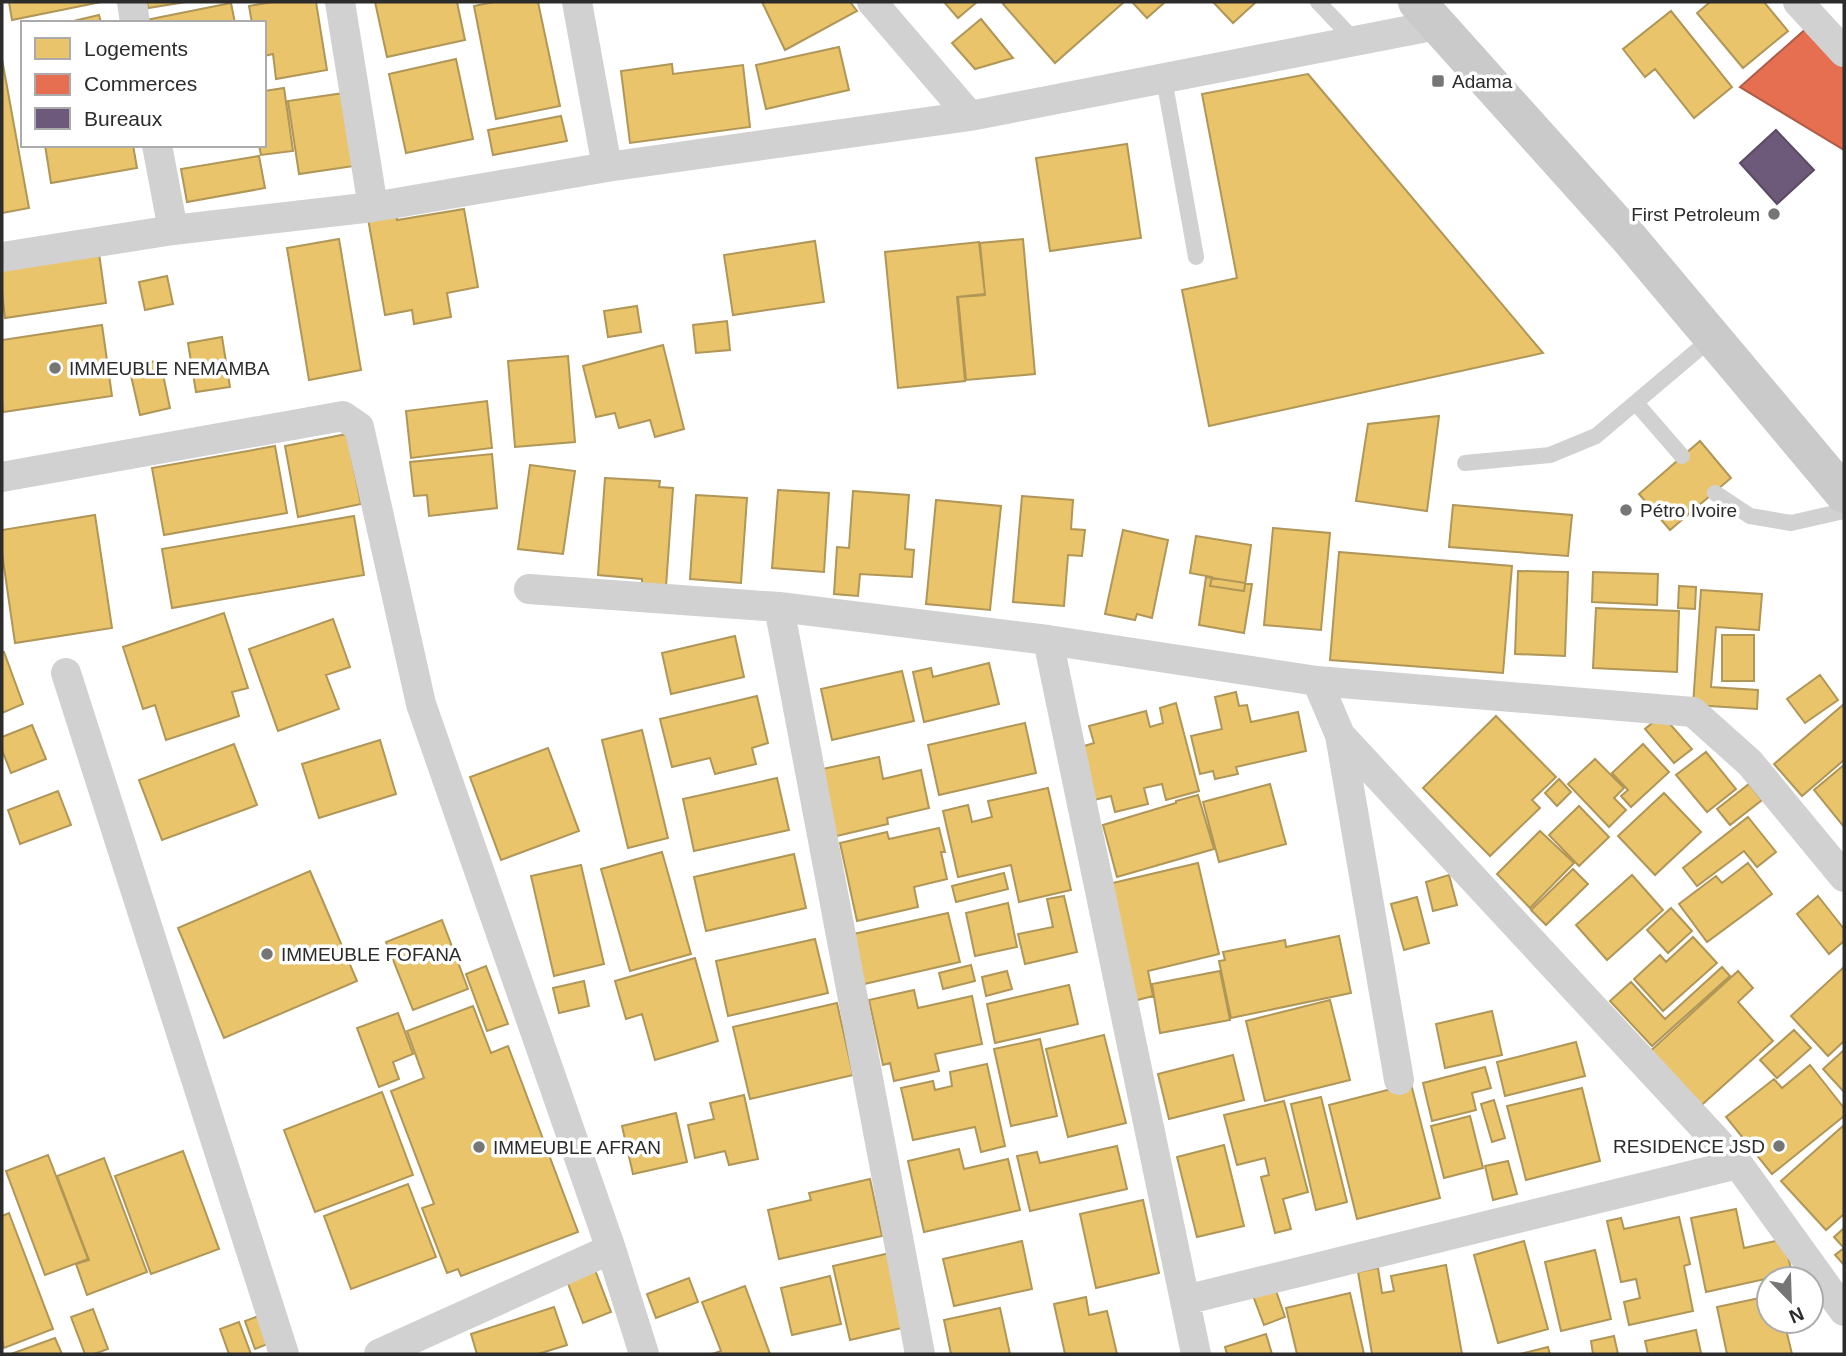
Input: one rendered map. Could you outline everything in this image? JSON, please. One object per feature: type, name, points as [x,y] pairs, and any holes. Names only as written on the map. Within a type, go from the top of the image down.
[{"type":"main road","points":[[1424,8],[1629,237],[1844,494]]},
{"type":"street","points":[[132,2],[135,21]]},
{"type":"street","points":[[340,2],[373,207]]},
{"type":"street","points":[[577,2],[607,167]]},
{"type":"street","points":[[872,2],[970,116]]},
{"type":"street","points":[[1798,2],[1844,52]]},
{"type":"street","points":[[2,257],[173,230],[373,207],[607,167],[970,116],[1355,41],[1424,8]]},
{"type":"street","points":[[157,147],[173,230]]},
{"type":"street","points":[[2,477],[343,416],[359,427],[421,704],[611,1249],[644,1354]]},
{"type":"street","points":[[528,589],[779,607],[1048,640],[1317,681],[1693,712],[1749,762],[1844,877]]},
{"type":"street","points":[[779,607],[920,1354]]},
{"type":"street","points":[[1048,640],[1196,1354]]},
{"type":"street","points":[[66,673],[285,1354]]},
{"type":"street","points":[[1317,681],[1340,735],[1399,1080]]},
{"type":"street","points":[[1340,735],[1738,1164],[1844,1311]]},
{"type":"street","points":[[1185,1300],[1738,1164]]},
{"type":"street","points":[[379,1354],[611,1249]]},
{"type":"lane","points":[[1318,2],[1355,41]]},
{"type":"lane","points":[[1164,79],[1196,257]]},
{"type":"lane","points":[[1465,463],[1550,455],[1596,436],[1713,337]]},
{"type":"lane","points":[[1636,403],[1682,456]]},
{"type":"lane","points":[[1714,493],[1750,516],[1791,523],[1844,511]]},
{"type":"building: Logements","points":[[9,2],[101,2],[12,20]]},
{"type":"building: Logements","points":[[147,2],[186,2],[148,8]]},
{"type":"building: Logements","points":[[272,2],[316,2],[327,70],[276,79],[273,54],[266,56],[266,21],[252,21],[249,6]]},
{"type":"building: Logements","points":[[375,2],[457,2],[465,40],[387,57]]},
{"type":"building: Logements","points":[[494,2],[538,2],[560,106],[496,119],[474,6]]},
{"type":"building: Logements","points":[[762,2],[850,2],[857,11],[785,50]]},
{"type":"building: Logements","points":[[944,2],[977,2],[958,18]]},
{"type":"building: Logements","points":[[1124,2],[1055,63],[1003,4]]},
{"type":"building: Logements","points":[[1132,2],[1165,2],[1147,18]]},
{"type":"building: Logements","points":[[1213,2],[1256,2],[1233,23]]},
{"type":"building: Logements","points":[[1710,2],[1764,2],[1788,31],[1743,68],[1697,13]]},
{"type":"building: Logements","points":[[231,3],[235,21],[146,21]]},
{"type":"building: Logements","points":[[1671,11],[1732,87],[1694,118],[1655,69],[1645,77],[1623,49]]},
{"type":"building: Logements","points":[[99,15],[100,21],[74,21]]},
{"type":"building: Logements","points":[[981,19],[1013,58],[975,69],[952,43]]},
{"type":"building: Logements","points":[[839,47],[849,90],[766,109],[756,65]]},
{"type":"building: Logements","points":[[2,59],[29,208],[2,213]]},
{"type":"building: Logements","points":[[456,59],[473,139],[406,153],[389,74]]},
{"type":"building: Logements","points":[[672,64],[673,74],[743,65],[750,127],[630,143],[621,71]]},
{"type":"building: Logements","points":[[1308,74],[1543,353],[1209,426],[1182,290],[1237,278],[1202,94]]},
{"type":"building: Logements","points":[[284,88],[293,151],[261,155],[259,147],[266,147],[266,91]]},
{"type":"building: Logements","points":[[344,93],[354,166],[299,174],[288,101]]},
{"type":"building: Logements","points":[[561,116],[567,141],[493,155],[488,130]]},
{"type":"building: Logements","points":[[1127,144],[1141,238],[1050,251],[1036,158]]},
{"type":"building: Logements","points":[[45,147],[133,147],[137,168],[51,183]]},
{"type":"building: Logements","points":[[259,156],[265,188],[187,202],[181,169]]},
{"type":"building: Logements","points":[[395,208],[397,220],[464,209],[478,287],[447,293],[451,317],[414,324],[412,310],[385,315],[367,213]]},
{"type":"building: Logements","points":[[339,239],[361,370],[309,380],[287,248]]},
{"type":"building: Logements","points":[[1023,239],[1035,374],[966,380],[958,297],[985,295],[980,243]]},
{"type":"building: Logements","points":[[815,241],[824,302],[733,315],[724,255]]},
{"type":"building: Logements","points":[[979,242],[985,294],[957,297],[965,381],[898,388],[885,252]]},
{"type":"building: Logements","name":"IMMEUBLE NEMAMBA","points":[[98,246],[106,303],[5,318],[2,261]]},
{"type":"building: Logements","points":[[167,276],[173,304],[145,310],[139,282]]},
{"type":"building: Logements","points":[[637,306],[641,332],[608,337],[604,311]]},
{"type":"building: Logements","points":[[727,321],[730,350],[696,353],[693,325]]},
{"type":"building: Logements","name":"IMMEUBLE NEMAMBA","points":[[102,325],[112,396],[3,412],[2,340]]},
{"type":"building: Logements","points":[[222,337],[230,387],[196,392],[188,343]]},
{"type":"building: Logements","points":[[663,345],[684,429],[655,437],[650,420],[619,428],[615,413],[596,417],[583,366]]},
{"type":"building: Logements","points":[[568,356],[575,442],[515,447],[508,361]]},
{"type":"building: Logements","points":[[160,360],[170,408],[140,415],[129,367]]},
{"type":"building: Logements","points":[[487,401],[492,448],[411,458],[406,411]]},
{"type":"building: Logements","points":[[1439,416],[1427,511],[1356,501],[1368,424]]},
{"type":"building: Logements","points":[[347,434],[361,504],[298,517],[285,446]]},
{"type":"building: Logements","points":[[1700,441],[1731,478],[1670,530],[1639,494]]},
{"type":"building: Logements","points":[[275,446],[287,513],[164,535],[152,468]]},
{"type":"building: Logements","points":[[492,454],[497,508],[429,516],[427,495],[414,496],[410,462]]},
{"type":"building: Logements","points":[[530,465],[575,471],[563,554],[518,549]]},
{"type":"building: Logements","points":[[605,478],[660,481],[659,487],[673,488],[666,587],[642,586],[642,579],[598,575]]},
{"type":"building: Logements","points":[[778,490],[829,493],[824,572],[772,568]]},
{"type":"building: Logements","points":[[853,491],[909,495],[905,549],[914,550],[912,577],[860,574],[858,596],[834,594],[837,547],[849,548]]},
{"type":"building: Logements","points":[[696,495],[747,498],[741,583],[690,579]]},
{"type":"building: Logements","points":[[1022,496],[1073,500],[1071,529],[1085,530],[1082,556],[1068,555],[1064,606],[1013,602]]},
{"type":"building: Logements","points":[[936,500],[1001,506],[990,610],[926,604]]},
{"type":"building: Logements","points":[[1453,505],[1572,515],[1568,556],[1449,547]]},
{"type":"building: Logements","points":[[95,515],[112,628],[15,643],[2,553],[2,530]]},
{"type":"building: Logements","points":[[354,516],[364,575],[172,608],[162,549]]},
{"type":"building: Logements","points":[[1273,528],[1330,533],[1321,630],[1264,625]]},
{"type":"building: Logements","points":[[1123,530],[1168,540],[1152,618],[1137,614],[1135,620],[1105,614]]},
{"type":"building: Logements","points":[[1196,536],[1251,545],[1244,591],[1210,586],[1212,577],[1190,573]]},
{"type":"building: Logements","points":[[1339,552],[1512,566],[1503,673],[1330,660]]},
{"type":"building: Logements","points":[[1518,571],[1568,572],[1565,656],[1515,654]]},
{"type":"building: Logements","points":[[1593,572],[1658,574],[1657,605],[1592,602]]},
{"type":"building: Logements","points":[[1206,577],[1252,584],[1244,633],[1199,625]]},
{"type":"building: Logements","points":[[1679,586],[1696,587],[1695,609],[1678,608]]},
{"type":"building: Logements","points":[[1701,590],[1762,594],[1759,630],[1716,627],[1711,687],[1758,690],[1757,709],[1693,705]]},
{"type":"building: Logements","points":[[1596,608],[1679,611],[1677,672],[1593,668]]},
{"type":"building: Logements","points":[[224,613],[248,688],[232,692],[239,716],[166,740],[155,705],[143,709],[123,647]]},
{"type":"building: Logements","points":[[333,619],[350,667],[326,675],[339,709],[278,731],[249,649]]},
{"type":"building: Logements","points":[[1722,635],[1754,635],[1754,681],[1722,681]]},
{"type":"building: Logements","points":[[735,636],[744,677],[671,694],[662,653]]},
{"type":"building: Logements","points":[[2,652],[23,704],[2,713]]},
{"type":"building: Logements","points":[[989,663],[999,704],[924,722],[913,672],[931,668],[933,677]]},
{"type":"building: Logements","points":[[902,671],[914,721],[832,740],[821,689]]},
{"type":"building: Logements","points":[[1820,675],[1838,700],[1805,723],[1787,699]]},
{"type":"building: Logements","points":[[1236,692],[1239,706],[1247,705],[1251,722],[1298,712],[1306,751],[1236,767],[1238,774],[1215,779],[1213,771],[1200,774],[1191,736],[1222,729],[1215,697]]},
{"type":"building: Logements","points":[[757,696],[768,743],[752,748],[756,764],[715,774],[710,758],[672,767],[660,719]]},
{"type":"building: Logements","points":[[1176,703],[1199,791],[1166,800],[1162,784],[1144,788],[1148,804],[1115,812],[1111,796],[1094,800],[1081,747],[1094,743],[1089,726],[1146,711],[1150,727],[1163,723],[1160,708]]},
{"type":"building: Logements","points":[[1844,704],[1844,760],[1802,796],[1774,764]]},
{"type":"building: Logements","points":[[1662,715],[1692,749],[1674,763],[1645,729]]},
{"type":"building: Logements","points":[[1496,716],[1556,777],[1532,800],[1540,808],[1490,856],[1423,788]]},
{"type":"building: Logements","points":[[1025,723],[1036,773],[939,795],[928,745]]},
{"type":"building: Logements","points":[[32,725],[46,759],[11,773],[2,750],[2,737]]},
{"type":"building: Logements","points":[[642,730],[668,838],[628,848],[602,740]]},
{"type":"building: Logements","points":[[380,740],[396,794],[319,818],[302,764]]},
{"type":"building: Logements","points":[[234,744],[257,805],[162,840],[139,780]]},
{"type":"building: Logements","points":[[1643,744],[1669,772],[1631,807],[1621,796],[1628,790],[1612,773]]},
{"type":"building: Logements","points":[[548,748],[579,831],[501,860],[470,777]]},
{"type":"building: Logements","points":[[1706,752],[1736,789],[1707,812],[1676,775]]},
{"type":"building: Logements","points":[[879,757],[883,779],[921,770],[929,808],[887,818],[888,824],[828,838],[813,771]]},
{"type":"building: Logements","points":[[1595,759],[1624,788],[1614,798],[1626,810],[1609,827],[1568,784]]},
{"type":"building: Logements","points":[[1844,765],[1844,827],[1814,790]]},
{"type":"building: Logements","points":[[777,778],[789,830],[694,851],[683,799]]},
{"type":"building: Logements","points":[[1559,779],[1571,792],[1557,806],[1545,793]]},
{"type":"building: Logements","points":[[1270,784],[1286,844],[1219,862],[1203,802]]},
{"type":"building: Logements","points":[[1749,784],[1762,800],[1730,825],[1717,809]]},
{"type":"building: Logements","points":[[1048,788],[1071,890],[1019,902],[1011,865],[958,877],[943,811],[968,805],[972,822],[992,817],[988,801]]},
{"type":"building: Logements","points":[[58,791],[71,825],[20,844],[8,810]]},
{"type":"building: Logements","points":[[1664,793],[1701,832],[1655,875],[1618,836]]},
{"type":"building: Logements","points":[[1198,795],[1214,849],[1117,877],[1103,825]]},
{"type":"building: Logements","points":[[1579,806],[1609,837],[1579,866],[1549,835]]},
{"type":"building: Logements","points":[[1748,817],[1776,852],[1757,867],[1744,851],[1697,886],[1683,868]]},
{"type":"building: Logements","points":[[939,828],[945,852],[941,852],[947,879],[914,887],[918,907],[857,921],[840,843],[887,832],[889,839]]},
{"type":"building: Logements","points":[[1540,831],[1574,863],[1530,908],[1497,874]]},
{"type":"building: Logements","points":[[662,852],[691,954],[630,971],[601,869]]},
{"type":"building: Logements","points":[[794,854],[806,908],[706,931],[694,877]]},
{"type":"building: Logements","points":[[1198,863],[1219,954],[1148,971],[1153,996],[1126,1003],[1100,886]]},
{"type":"building: Logements","points":[[1748,863],[1772,894],[1707,942],[1679,904],[1716,876],[1722,883]]},
{"type":"building: Logements","points":[[581,865],[604,964],[554,976],[531,876]]},
{"type":"building: Logements","points":[[1573,869],[1588,884],[1546,925],[1531,910]]},
{"type":"building: Logements","name":"IMMEUBLE FOFANA","points":[[310,871],[357,981],[224,1038],[178,928]]},
{"type":"building: Logements","points":[[1004,873],[1008,889],[956,902],[952,886]]},
{"type":"building: Logements","points":[[1449,875],[1457,905],[1433,911],[1426,882]]},
{"type":"building: Logements","points":[[1632,875],[1663,910],[1607,960],[1576,925]]},
{"type":"building: Logements","points":[[1064,896],[1077,952],[1025,964],[1018,934],[1053,927],[1047,899]]},
{"type":"building: Logements","points":[[1818,896],[1844,929],[1844,941],[1829,954],[1797,914]]},
{"type":"building: Logements","points":[[1417,897],[1429,943],[1404,950],[1391,904]]},
{"type":"building: Logements","points":[[1008,903],[1017,947],[975,956],[966,913]]},
{"type":"building: Logements","points":[[1671,908],[1692,931],[1668,953],[1647,930]]},
{"type":"building: Logements","points":[[948,913],[960,962],[860,985],[849,935]]},
{"type":"building: Logements","name":"IMMEUBLE FOFANA","points":[[442,920],[468,989],[413,1010],[386,942]]},
{"type":"building: Logements","points":[[1339,936],[1351,993],[1231,1018],[1219,961],[1225,960],[1223,952],[1285,940],[1286,947]]},
{"type":"building: Logements","points":[[1693,937],[1717,963],[1663,1011],[1634,979],[1660,955],[1666,962]]},
{"type":"building: Logements","points":[[815,939],[828,993],[728,1016],[716,961]]},
{"type":"building: Logements","points":[[695,958],[718,1041],[655,1060],[642,1014],[626,1019],[615,981]]},
{"type":"building: Logements","points":[[971,965],[975,981],[943,989],[939,973]]},
{"type":"building: Logements","points":[[486,966],[508,1024],[487,1031],[466,974]]},
{"type":"building: Logements","points":[[1722,967],[1730,976],[1652,1046],[1610,1001],[1631,982],[1665,1019]]},
{"type":"building: Logements","points":[[1844,967],[1844,1041],[1828,1056],[1791,1016]]},
{"type":"building: Logements","points":[[1007,971],[1012,989],[986,996],[982,977]]},
{"type":"building: Logements","points":[[1220,971],[1230,1020],[1160,1033],[1152,984]]},
{"type":"building: Logements","points":[[1738,971],[1753,988],[1738,1002],[1773,1041],[1696,1110],[1646,1055]]},
{"type":"building: Logements","points":[[584,981],[589,1006],[559,1013],[553,988]]},
{"type":"building: Logements","points":[[1069,985],[1078,1024],[995,1043],[987,1004]]},
{"type":"building: Logements","points":[[914,990],[918,1008],[972,996],[982,1044],[935,1054],[939,1071],[894,1081],[890,1063],[883,1065],[869,1000]]},
{"type":"building: Logements","points":[[1330,1000],[1350,1080],[1265,1101],[1246,1021]]},
{"type":"building: Logements","points":[[837,1003],[853,1075],[750,1099],[733,1027]]},
{"type":"building: Logements","name":"IMMEUBLE AFRAN","points":[[473,1006],[491,1053],[508,1046],[578,1232],[461,1276],[458,1269],[447,1273],[422,1208],[434,1204],[391,1091],[424,1078],[407,1031]]},
{"type":"building: Logements","points":[[1492,1011],[1502,1055],[1445,1068],[1436,1024]]},
{"type":"building: Logements","points":[[398,1013],[413,1054],[393,1062],[399,1079],[379,1087],[357,1028]]},
{"type":"building: Logements","points":[[1794,1030],[1811,1048],[1777,1078],[1760,1060]]},
{"type":"building: Logements","points":[[1104,1035],[1126,1123],[1068,1137],[1046,1049]]},
{"type":"building: Logements","points":[[1040,1039],[1057,1116],[1011,1126],[994,1049]]},
{"type":"building: Logements","points":[[1576,1042],[1585,1076],[1505,1096],[1497,1062]]},
{"type":"building: Logements","points":[[1844,1050],[1844,1092],[1823,1069]]},
{"type":"building: Logements","points":[[1233,1055],[1244,1100],[1169,1119],[1158,1074]]},
{"type":"building: Logements","points":[[987,1064],[1005,1146],[981,1152],[975,1127],[913,1140],[901,1088],[933,1081],[935,1090],[952,1086],[950,1072]]},
{"type":"building: Logements","name":"RESIDENCE JSD","points":[[1810,1065],[1844,1108],[1844,1116],[1772,1174],[1726,1117],[1774,1079],[1782,1088]]},
{"type":"building: Logements","points":[[1485,1067],[1491,1088],[1472,1093],[1476,1110],[1432,1121],[1423,1083]]},
{"type":"building: Logements","points":[[1411,1084],[1440,1198],[1357,1219],[1329,1105]]},
{"type":"building: Logements","points":[[1582,1088],[1600,1161],[1526,1180],[1507,1106]]},
{"type":"building: Logements","points":[[382,1092],[413,1175],[315,1212],[284,1130]]},
{"type":"building: Logements","points":[[744,1095],[758,1159],[729,1165],[725,1151],[695,1158],[688,1125],[714,1119],[710,1103]]},
{"type":"building: Logements","points":[[1321,1097],[1347,1202],[1316,1210],[1291,1104]]},
{"type":"building: Logements","points":[[1494,1100],[1505,1138],[1492,1142],[1481,1104]]},
{"type":"building: Logements","points":[[1284,1101],[1308,1192],[1283,1199],[1291,1229],[1275,1233],[1261,1177],[1269,1175],[1265,1158],[1237,1165],[1224,1115]]},
{"type":"building: Logements","points":[[676,1113],[687,1162],[633,1174],[622,1126]]},
{"type":"building: Logements","points":[[1470,1116],[1483,1168],[1444,1178],[1431,1126]]},
{"type":"building: Logements","points":[[1844,1125],[1844,1214],[1826,1230],[1781,1181]]},
{"type":"building: Logements","points":[[1224,1145],[1244,1226],[1197,1237],[1177,1157]]},
{"type":"building: Logements","points":[[1117,1146],[1127,1189],[1030,1211],[1017,1156],[1037,1152],[1040,1163]]},
{"type":"building: Logements","points":[[959,1149],[964,1169],[1008,1159],[1020,1210],[924,1232],[908,1161]]},
{"type":"building: Logements","points":[[183,1151],[219,1249],[151,1274],[115,1176]]},
{"type":"building: Logements","points":[[48,1155],[88,1259],[45,1275],[6,1171]]},
{"type":"building: Logements","points":[[104,1158],[147,1272],[87,1295],[76,1264],[89,1260],[57,1176]]},
{"type":"building: Logements","points":[[1508,1161],[1517,1194],[1493,1200],[1485,1166]]},
{"type":"building: Logements","points":[[870,1179],[882,1236],[779,1259],[768,1210],[811,1200],[809,1193]]},
{"type":"building: Logements","points":[[408,1184],[436,1257],[351,1289],[324,1216]]},
{"type":"building: Logements","points":[[1143,1200],[1159,1273],[1096,1288],[1080,1214]]},
{"type":"building: Logements","points":[[1736,1209],[1744,1248],[1784,1239],[1790,1265],[1755,1265],[1755,1281],[1706,1292],[1691,1218]]},
{"type":"building: Logements","points":[[9,1213],[53,1329],[4,1348],[2,1216]]},
{"type":"building: Logements","points":[[1679,1217],[1690,1264],[1684,1266],[1693,1311],[1629,1325],[1624,1302],[1640,1298],[1636,1279],[1621,1282],[1607,1221],[1621,1218],[1624,1229]]},
{"type":"building: Logements","points":[[1844,1228],[1844,1248],[1834,1237]]},
{"type":"building: Logements","points":[[1022,1241],[1032,1289],[954,1306],[943,1259]]},
{"type":"building: Logements","points":[[1524,1241],[1548,1329],[1498,1343],[1474,1255]]},
{"type":"building: Logements","points":[[1844,1248],[1844,1265],[1835,1255]]},
{"type":"building: Logements","points":[[1595,1250],[1611,1319],[1561,1331],[1545,1262]]},
{"type":"building: Logements","points":[[890,1253],[906,1327],[850,1340],[833,1266]]},
{"type":"building: Logements","points":[[1446,1265],[1462,1354],[1372,1354],[1358,1272],[1378,1268],[1382,1293],[1394,1291],[1391,1276]]},
{"type":"building: Logements","points":[[595,1270],[611,1312],[583,1323],[567,1281]]},
{"type":"building: Logements","points":[[830,1276],[841,1324],[792,1335],[781,1288]]},
{"type":"building: Logements","points":[[689,1278],[698,1302],[656,1318],[647,1294]]},
{"type":"building: Logements","points":[[1274,1285],[1285,1317],[1264,1325],[1252,1293]]},
{"type":"building: Logements","points":[[745,1286],[770,1354],[712,1354],[721,1351],[702,1302]]},
{"type":"building: Logements","points":[[1350,1293],[1364,1354],[1297,1354],[1286,1308]]},
{"type":"building: Logements","points":[[1086,1297],[1089,1315],[1107,1311],[1117,1354],[1065,1354],[1054,1304]]},
{"type":"building: Logements","points":[[1755,1299],[1755,1335],[1787,1335],[1792,1354],[1727,1354],[1717,1307]]},
{"type":"building: Logements","points":[[554,1307],[567,1345],[538,1354],[477,1354],[471,1334]]},
{"type":"building: Logements","points":[[1000,1308],[1010,1354],[951,1354],[944,1320]]},
{"type":"building: Logements","points":[[93,1309],[108,1349],[85,1354],[71,1317]]},
{"type":"building: Logements","points":[[264,1314],[273,1342],[255,1349],[245,1321]]},
{"type":"building: Logements","points":[[239,1322],[251,1354],[229,1354],[220,1329]]},
{"type":"building: Logements","points":[[1696,1330],[1701,1353],[1648,1354],[1645,1341]]},
{"type":"building: Logements","points":[[1266,1334],[1272,1354],[1227,1354],[1225,1347]]},
{"type":"building: Logements","points":[[1614,1336],[1618,1354],[1593,1354],[1591,1341]]},
{"type":"building: Logements","points":[[55,1338],[62,1354],[11,1354]]},
{"type":"building: Logements","points":[[1548,1347],[1550,1354],[1520,1354]]},
{"type":"building: Commerces","points":[[1808,27],[1844,68],[1844,150],[1740,87]]},
{"type":"building: Bureaux","points":[[1776,130],[1814,170],[1777,204],[1740,163]]},
{"type":"place","name":"Adama","points":[[1438,81]]},
{"type":"place","name":"First Petroleum","points":[[1774,214]]},
{"type":"place","name":"IMMEUBLE NEMAMBA","points":[[55,368]]},
{"type":"place","name":"Pétro Ivoire","points":[[1626,510]]},
{"type":"place","name":"IMMEUBLE FOFANA","points":[[267,954]]},
{"type":"place","name":"RESIDENCE JSD","points":[[1779,1146]]},
{"type":"place","name":"IMMEUBLE AFRAN","points":[[479,1147]]}]
